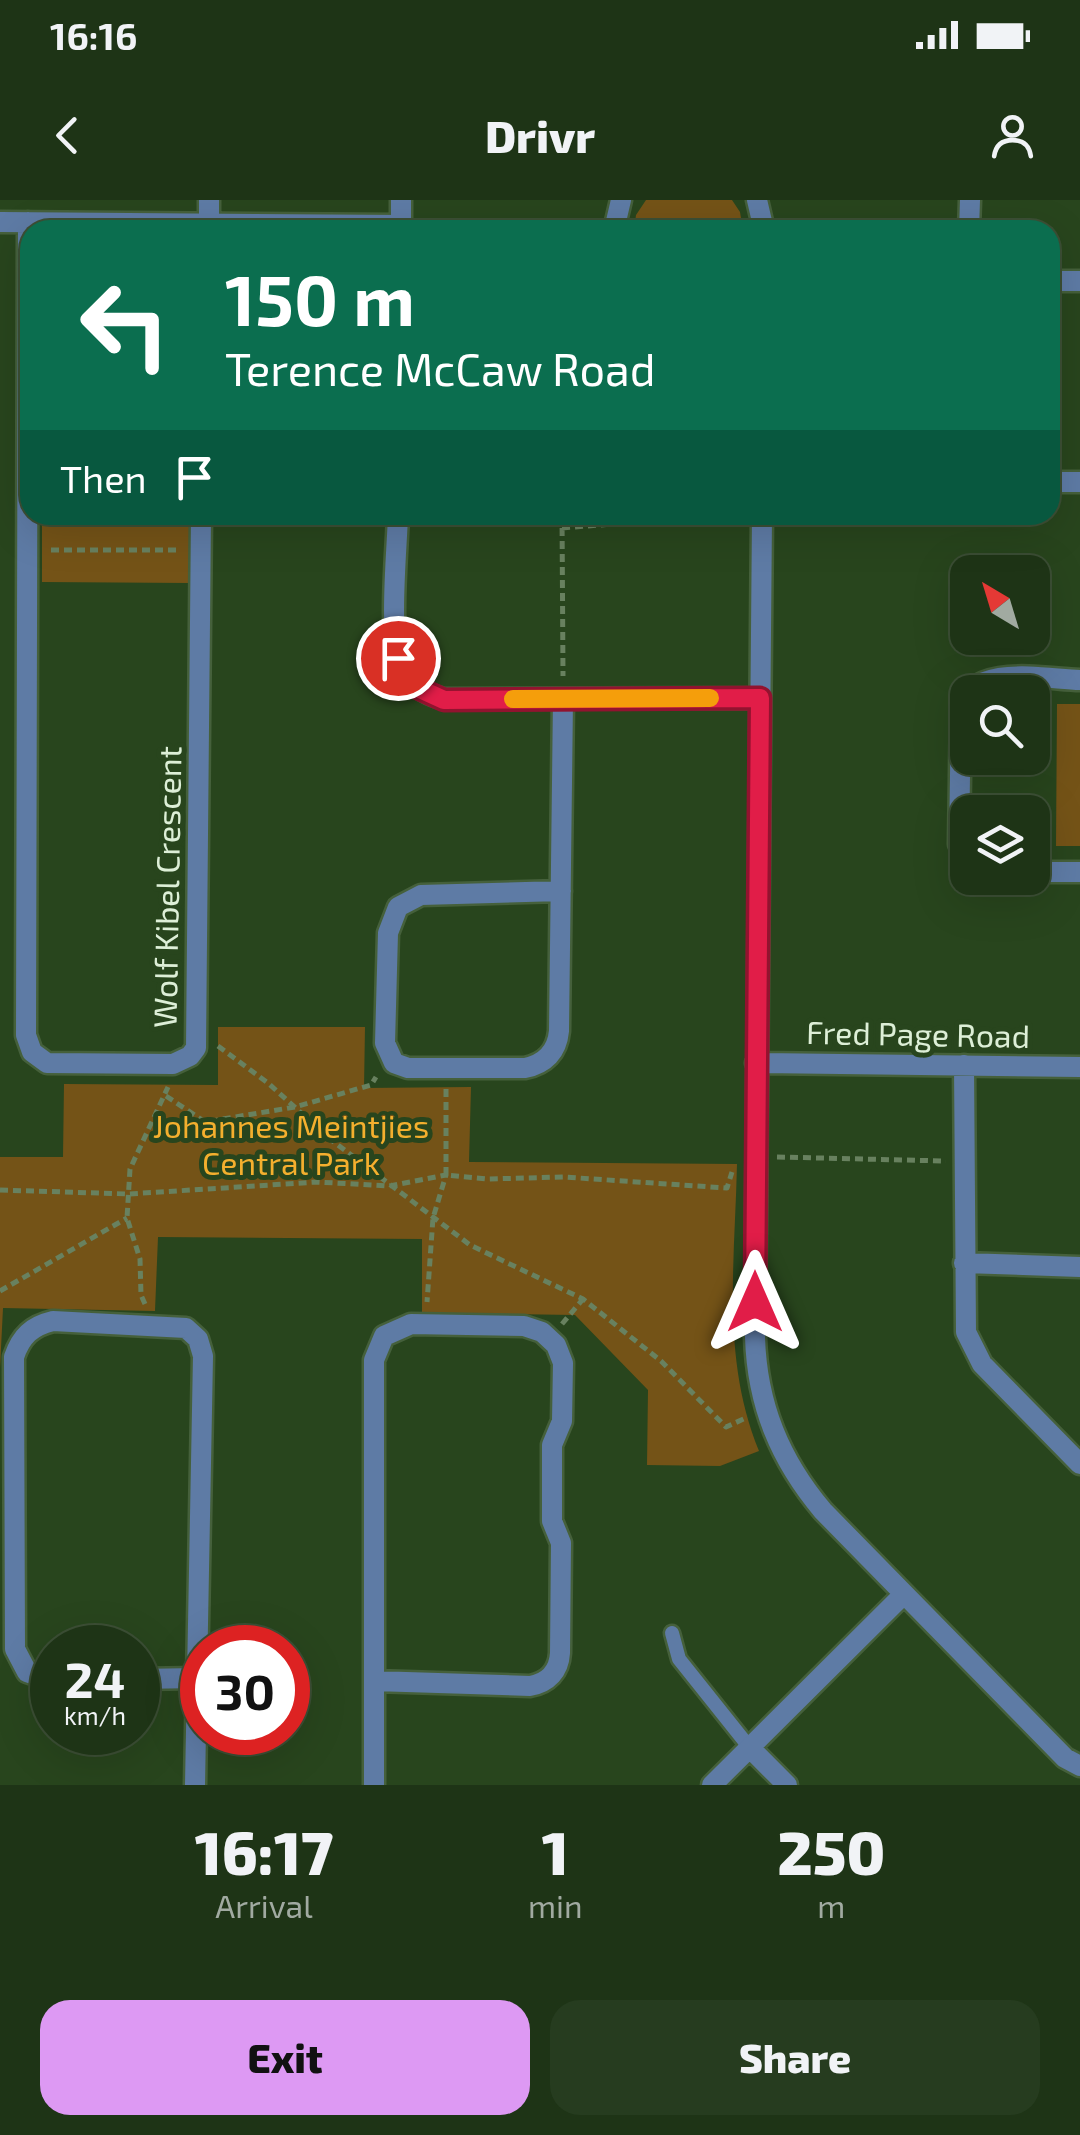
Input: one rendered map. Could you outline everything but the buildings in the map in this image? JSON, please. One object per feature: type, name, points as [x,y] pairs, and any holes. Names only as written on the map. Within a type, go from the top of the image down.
[{"type":"street","name":"Wolf Kibel Crescent","points":[[29,525],[28,1044],[32,1052],[48,1063],[173,1064],[190,1056],[198,1038],[201,525]]},
{"type":"street","points":[[398,525],[396,645],[410,680],[431,696],[444,700],[760,698]]},
{"type":"street","points":[[762,525],[755,1350],[765,1410],[779,1447],[806,1491],[1065,1758],[1080,1766]]},
{"type":"street","points":[[960,795],[961,707],[968,691],[990,679],[1080,680]]},
{"type":"street","points":[[561,891],[421,896],[398,908],[388,933],[385,1043],[389,1057],[408,1068],[525,1068],[542,1062],[554,1049],[559,1031],[561,891],[563,699]]},
{"type":"street","points":[[1050,872],[1080,872]]},
{"type":"street","name":"Fred Page Road","points":[[756,1063],[1080,1067]]},
{"type":"street","points":[[964,1065],[964,1320],[975,1355],[1080,1464]]},
{"type":"street","points":[[964,1262],[1080,1267]]},
{"type":"street","points":[[30,1673],[14,1649],[14,1356],[25,1334],[42,1323],[186,1328],[198,1339],[203,1356],[198,1625]]},
{"type":"street","points":[[374,1682],[530,1686],[545,1681],[556,1669],[560,1653],[561,1543],[552,1521],[552,1445],[562,1421],[563,1363],[550,1337],[524,1326],[421,1324],[392,1330],[379,1343],[374,1360],[374,1682],[374,1785]]},
{"type":"street","points":[[712,1785],[904,1594]]},
{"type":"street","points":[[750,1748],[787,1785]]},
{"type":"street","points":[[195,1785],[196,1755]]},
{"type":"lane","points":[[672,1633],[679,1659],[750,1748]]},
{"type":"path","points":[[563,699],[562,528],[600,525]]},
{"type":"path","points":[[42,550],[190,550]]},
{"type":"path","points":[[198,1038],[228,1050],[389,1186],[470,1245],[583,1299],[661,1361],[726,1427],[765,1410]]},
{"type":"path","points":[[166,1096],[205,1122],[295,1108],[370,1086],[389,1057]]},
{"type":"path","points":[[154,1325],[140,1295],[140,1259],[128,1218],[130,1169],[139,1143],[166,1096],[173,1064]]},
{"type":"path","points":[[421,1324],[427,1308],[433,1218],[446,1175],[446,1068]]},
{"type":"path","points":[[776,1158],[964,1162]]},
{"type":"path","points":[[0,1190],[129,1194],[317,1182],[389,1186],[446,1175],[488,1179],[564,1177],[727,1188],[736,1160]]},
{"type":"path","points":[[0,1291],[128,1218]]},
{"type":"path","points":[[550,1337],[583,1299]]},
{"type":"green space","points":[[646,200],[732,200],[741,220],[635,220]]},
{"type":"green space","points":[[42,525],[190,525],[189,583],[42,582]]},
{"type":"green space","points":[[1057,704],[1080,704],[1080,846],[1056,846]]},
{"type":"green space","name":"Johannes Meintjies Central Park","points":[[218,1027],[365,1027],[364,1088],[471,1087],[469,1162],[737,1164],[735,1345],[739,1381],[759,1451],[720,1466],[647,1465],[648,1390],[575,1315],[422,1313],[422,1239],[158,1237],[155,1311],[3,1308],[0,1368],[0,1157],[63,1157],[64,1084],[218,1085]]},
{"type":"slow traffic","points":[[513,699],[710,698]]},
{"type":"route","points":[[398,658],[410,680],[431,696],[444,700],[760,698],[755,1302]]}]
